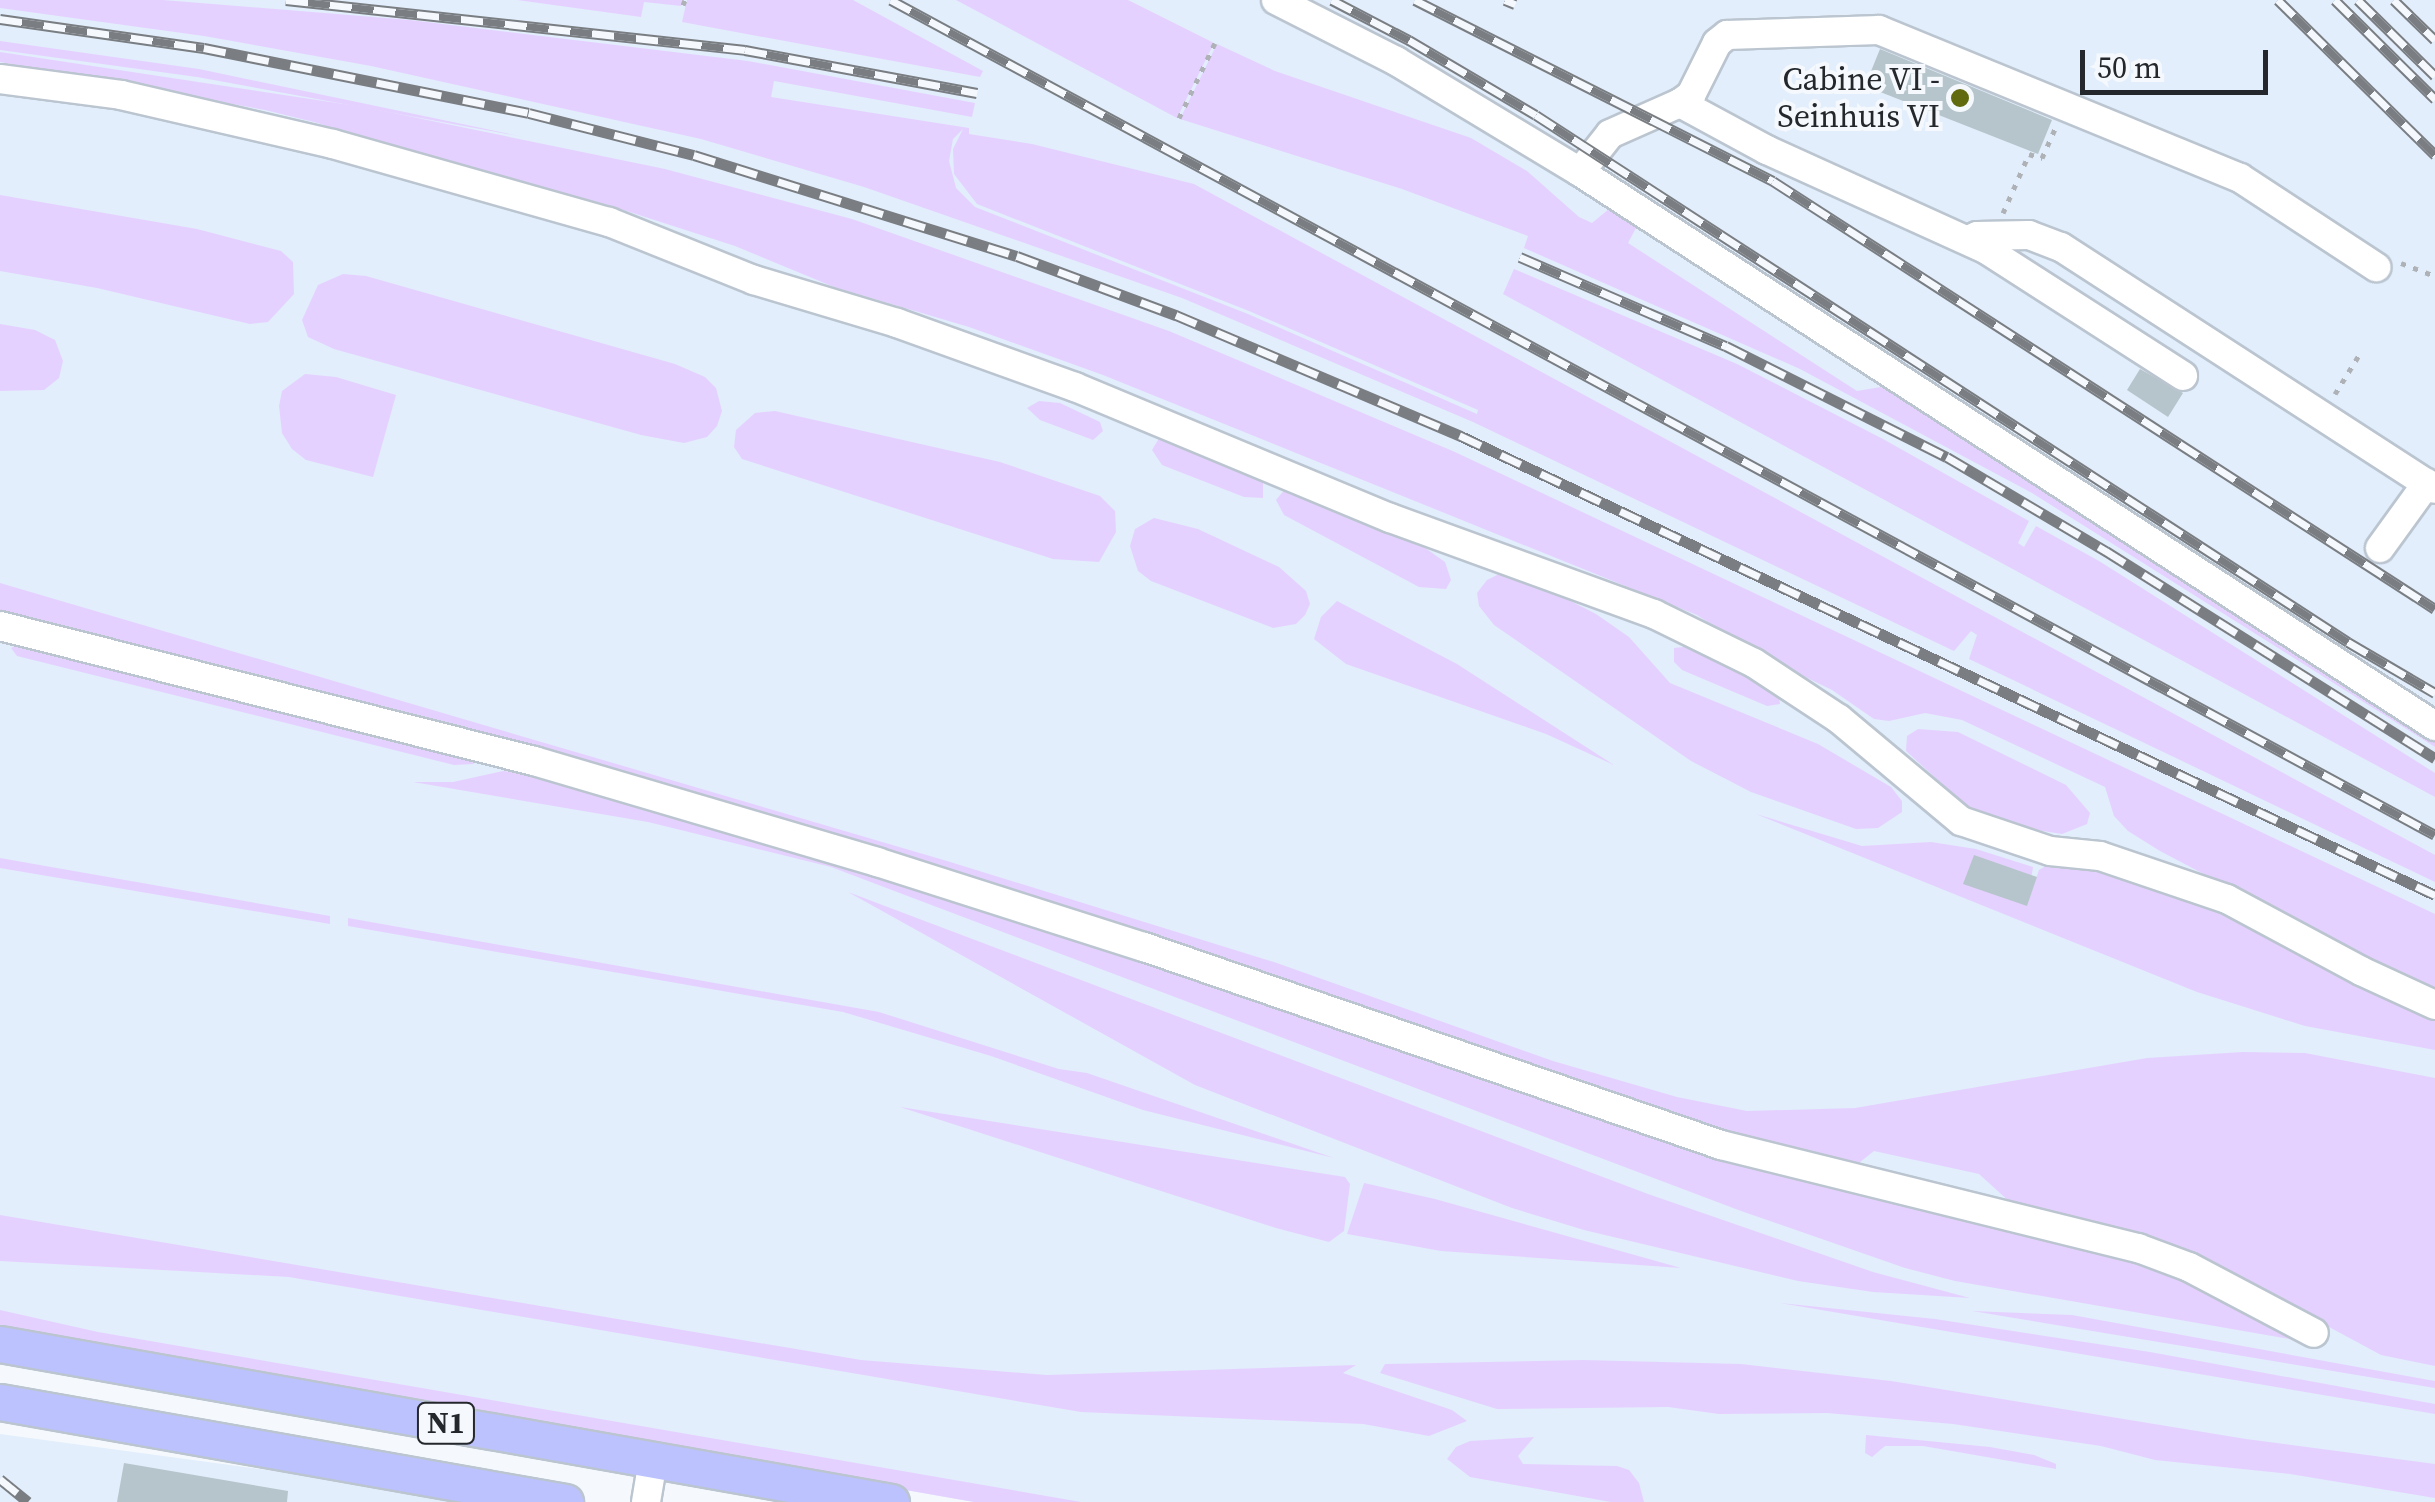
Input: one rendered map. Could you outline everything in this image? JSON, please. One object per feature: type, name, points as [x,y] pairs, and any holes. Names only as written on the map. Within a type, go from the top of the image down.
[{"type":"main road","name":"N1","points":[[0,1344],[892,1502]]},
{"type":"main road","name":"N1","points":[[0,1402],[565,1502]]},
{"type":"lane","points":[[1276,0],[1396,62],[1580,172],[2435,726]]},
{"type":"lane","points":[[1580,172],[1610,134],[1692,95],[1717,43],[1727,35],[1862,27],[2240,178],[2376,267]]},
{"type":"lane","points":[[0,79],[121,95],[333,144],[609,222],[754,280],[897,323],[1075,387],[1390,518],[1654,614],[1754,663],[1825,709],[1961,821],[2050,851],[2100,856],[2227,899],[2361,971],[2435,1005]]},
{"type":"lane","points":[[1680,102],[1767,150],[1968,240],[2184,376]]},
{"type":"lane","points":[[1968,240],[2038,236],[2062,248],[2431,486],[2380,548]]},
{"type":"lane","points":[[0,626],[534,761],[877,862],[1112,937],[1721,1144],[2138,1248],[2189,1267],[2314,1333]]},
{"type":"lane","points":[[646,1502],[653,1460]]},
{"type":"path","points":[[1178,118],[1215,43]]},
{"type":"path","points":[[2004,235],[2003,209],[2030,154],[2042,158],[2064,105]]},
{"type":"path","points":[[2376,267],[2387,261],[2435,276]]},
{"type":"path","points":[[2323,414],[2359,354]]},
{"type":"shaded area","points":[[0,0],[2435,0],[2435,1502],[974,1502],[0,1331]]},
{"type":"shaded area","points":[[0,0],[163,0],[410,20],[748,61],[975,103],[972,117],[774,81],[771,97],[969,128],[969,134],[1032,144],[1194,184],[2435,855],[2435,882],[1969,659],[1977,635],[1971,631],[1954,651],[1473,422],[1182,298],[864,187],[701,139],[371,66],[204,36],[0,8]],"holes":[[[963,129],[953,149],[954,174],[977,204],[1249,311],[1478,410],[1477,414],[1248,314],[975,207],[956,188],[949,161],[953,139]]]},
{"type":"shaded area","points":[[517,0],[684,0],[681,6],[644,2],[641,17]]},
{"type":"shaded area","points":[[687,0],[853,0],[983,71],[980,77],[682,22]]},
{"type":"shaded area","points":[[956,0],[1128,0],[1214,43],[1177,118]]},
{"type":"shaded area","points":[[0,41],[199,69],[524,137],[197,77],[0,50]]},
{"type":"shaded area","points":[[1217,44],[1275,71],[1471,138],[1527,171],[1579,217],[1592,223],[1609,209],[1637,226],[1628,243],[1857,391],[1881,387],[1891,391],[2435,741],[2435,747],[2032,493],[1800,369],[1524,248],[1528,236],[1402,189],[1180,119]]},
{"type":"shaded area","points":[[0,52],[364,107],[665,169],[852,219],[1169,331],[1455,452],[2435,914],[2435,989],[2321,936],[2160,851],[2128,831],[2114,816],[2105,787],[1962,720],[1925,713],[1889,721],[1874,719],[1832,690],[1752,651],[1697,615],[1103,375],[969,327],[834,287],[735,246],[605,204],[383,148],[318,123],[265,110],[0,62]]},
{"type":"shaded area","points":[[0,195],[197,229],[281,251],[293,262],[294,294],[268,322],[250,324],[97,288],[0,271]]},
{"type":"shaded area","points":[[1514,269],[1737,364],[1883,439],[2029,521],[2018,543],[2024,547],[2036,526],[2099,561],[2435,773],[2435,797],[1503,294]]},
{"type":"shaded area","points":[[343,274],[366,276],[675,364],[705,377],[716,388],[722,411],[717,426],[707,437],[684,443],[641,435],[334,349],[308,337],[302,320],[318,285]]},
{"type":"shaded area","points":[[0,324],[35,330],[55,340],[63,361],[59,378],[44,390],[0,391]]},
{"type":"shaded area","points":[[305,374],[336,377],[396,395],[373,477],[306,460],[292,449],[282,433],[279,406],[282,391]]},
{"type":"shaded area","points":[[1039,401],[1060,403],[1100,422],[1103,431],[1093,440],[1040,420],[1027,408]]},
{"type":"shaded area","points":[[775,411],[1000,462],[1100,496],[1115,511],[1116,532],[1099,562],[1053,559],[742,459],[734,447],[736,430],[755,413]]},
{"type":"shaded area","points":[[1161,435],[1255,473],[1263,480],[1263,498],[1244,497],[1162,465],[1152,450]]},
{"type":"shaded area","points":[[1286,488],[1421,545],[1445,562],[1451,580],[1446,589],[1419,587],[1284,515],[1276,500]]},
{"type":"shaded area","points":[[1154,518],[1198,529],[1279,567],[1306,591],[1310,604],[1305,615],[1296,624],[1273,628],[1151,581],[1138,571],[1130,546],[1135,529]]},
{"type":"shaded area","points":[[1501,573],[1549,590],[1596,614],[1629,637],[1670,683],[1818,744],[1891,787],[1902,801],[1902,812],[1878,828],[1856,829],[1751,792],[1691,761],[1494,625],[1479,606],[1477,593],[1487,580]]},
{"type":"shaded area","points":[[0,583],[947,861],[1274,962],[1553,1061],[1677,1097],[1747,1111],[1855,1108],[2147,1058],[2243,1052],[2305,1053],[2435,1078],[2435,1366],[2381,1355],[2196,1255],[2142,1236],[2011,1203],[1979,1174],[1874,1151],[1855,1166],[1772,1148],[1147,939],[0,618]]},
{"type":"shaded area","points":[[1337,601],[1457,664],[1614,765],[1546,734],[1346,664],[1314,639],[1321,617]]},
{"type":"shaded area","points":[[18,644],[469,757],[474,764],[454,765],[17,656],[11,648]]},
{"type":"shaded area","points":[[1692,646],[1778,688],[1780,704],[1767,706],[1682,670],[1674,662],[1674,648]]},
{"type":"shaded area","points":[[1918,729],[1958,732],[2066,785],[2090,813],[2087,824],[2062,834],[2030,829],[1999,822],[1964,804],[1906,751],[1907,736]]},
{"type":"shaded area","points":[[503,771],[529,774],[1038,921],[1552,1103],[1719,1153],[2144,1264],[2208,1289],[2307,1342],[1955,1281],[1905,1268],[1741,1211],[831,867],[648,822],[413,782],[453,782]]},
{"type":"shaded area","points":[[1756,814],[1862,846],[1931,842],[1976,849],[2033,867],[2027,905],[2039,870],[2049,864],[2132,878],[2197,901],[2262,931],[2342,979],[2435,1019],[2435,1050],[2305,1026],[2197,992]]},
{"type":"shaded area","points":[[0,858],[330,916],[330,924],[0,868]]},
{"type":"shaded area","points":[[848,892],[1648,1194],[1873,1272],[1970,1298],[1873,1292],[1798,1281],[1584,1230],[1512,1208],[1195,1085]]},
{"type":"shaded area","points":[[348,918],[879,1012],[1059,1069],[1087,1073],[1334,1158],[1143,1110],[991,1056],[843,1012],[348,926]]},
{"type":"shaded area","points":[[900,1107],[1345,1177],[1350,1184],[1344,1231],[1329,1242],[1276,1228]]},
{"type":"shaded area","points":[[1364,1183],[1681,1268],[1441,1251],[1347,1234]]},
{"type":"shaded area","points":[[0,1215],[861,1360],[1047,1375],[1356,1365],[1343,1373],[1452,1410],[1467,1421],[1429,1436],[1363,1424],[1081,1412],[289,1277],[0,1261]]},
{"type":"shaded area","points":[[1780,1303],[1935,1319],[2150,1352],[2435,1404],[2435,1414]]},
{"type":"shaded area","points":[[0,1310],[98,1332],[1081,1502],[974,1502],[0,1331]]},
{"type":"shaded area","points":[[1972,1311],[2072,1315],[2435,1381],[2435,1388]]},
{"type":"shaded area","points":[[1583,1360],[1741,1364],[1891,1381],[2246,1439],[2435,1464],[2435,1498],[2290,1474],[2155,1460],[2101,1446],[1953,1424],[1827,1413],[1719,1414],[1668,1407],[1497,1409],[1380,1373],[1385,1364]]},
{"type":"shaded area","points":[[0,1434],[304,1475],[469,1502],[0,1502]]},
{"type":"shaded area","points":[[1866,1435],[1990,1447],[2034,1455],[2056,1464],[2056,1469],[1923,1446],[1885,1446],[1872,1457],[1865,1453]]},
{"type":"shaded area","points":[[1534,1437],[1518,1456],[1523,1464],[1617,1466],[1629,1470],[1639,1483],[1644,1502],[1611,1502],[1470,1477],[1447,1459],[1456,1447],[1470,1441]]},
{"type":"building","name":"Cabine VI - Seinhuis VI","points":[[1880,49],[2052,120],[2038,154],[1865,86]]},
{"type":"building","points":[[2140,369],[2183,393],[2168,417],[2127,390]]},
{"type":"building","points":[[1974,855],[2037,877],[2027,906],[1963,884]]},
{"type":"building","points":[[124,1463],[288,1491],[287,1502],[117,1502]]},
{"type":"railway","points":[[286,0],[745,50],[977,93]]},
{"type":"railway","points":[[891,0],[2435,835]]},
{"type":"railway","points":[[1332,0],[1536,115],[2348,642],[2435,693]]},
{"type":"railway","points":[[1415,0],[1773,181],[2435,609]]},
{"type":"railway","points":[[1505,0],[1515,4]]},
{"type":"railway","points":[[2278,0],[2435,155]]},
{"type":"railway","points":[[2335,0],[2435,99]]},
{"type":"railway","points":[[2358,0],[2435,76]]},
{"type":"railway","points":[[2394,0],[2435,40]]},
{"type":"railway","points":[[0,19],[204,48],[529,113],[694,155],[1017,256],[1176,315],[1461,436],[2435,895]]},
{"type":"railway","points":[[1520,257],[1726,346],[1947,457],[2106,551],[2435,758]]},
{"type":"railway","points":[[0,1479],[28,1502]]},
{"type":"place","name":"Cabine VI - Seinhuis VI","points":[[1960,98]]}]
